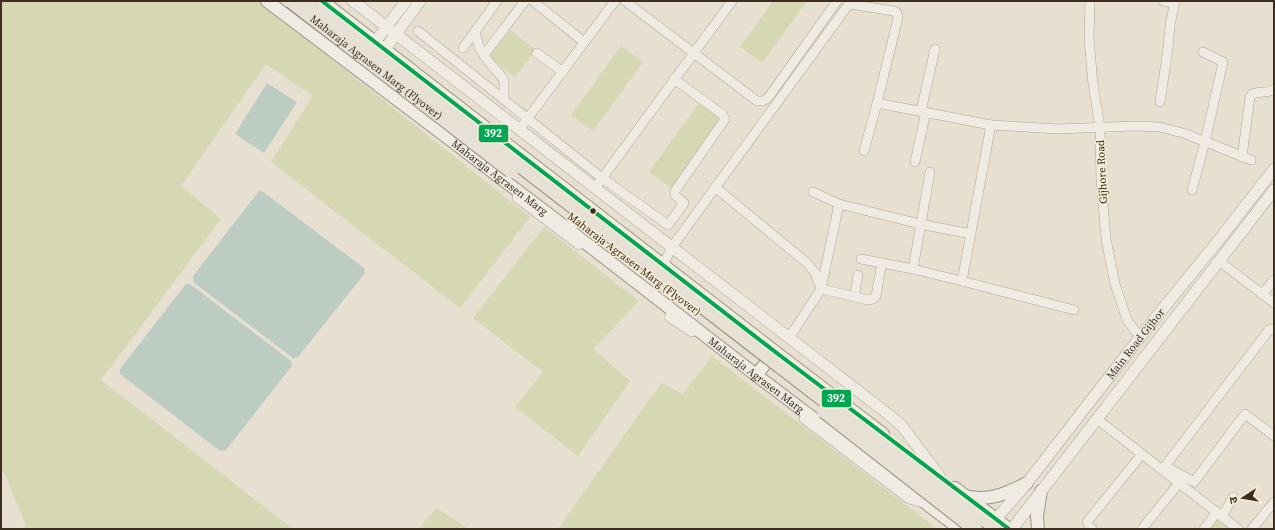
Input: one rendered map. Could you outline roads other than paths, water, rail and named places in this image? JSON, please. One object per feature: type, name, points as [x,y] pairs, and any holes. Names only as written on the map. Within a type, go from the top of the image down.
[{"type":"main road","name":"Maharaja Agrasen Marg","points":[[267,1],[960,529]]},
{"type":"main road","name":"Maharaja Agrasen Marg (Flyover)","points":[[291,1],[733,340],[975,529]]},
{"type":"main road","name":"Maharaja Agrasen Marg (Flyover)","points":[[307,1],[813,392],[996,524]]},
{"type":"main road","points":[[322,1],[775,352],[968,497],[996,524],[1009,529]]},
{"type":"main road","points":[[568,229],[587,206]]},
{"type":"main road","points":[[756,375],[775,352]]},
{"type":"main road","points":[[968,497],[988,499],[1000,496],[1027,483]]},
{"type":"main road","points":[[1038,529],[1037,516],[1041,491]]},
{"type":"main road","points":[[942,515],[951,529]]},
{"type":"street","points":[[263,1],[654,303]]},
{"type":"street","points":[[353,1],[888,414],[902,426],[940,477]]},
{"type":"street","points":[[391,31],[406,1]]},
{"type":"street","points":[[380,46],[391,31],[420,1]]},
{"type":"street","points":[[463,48],[497,1]]},
{"type":"street","points":[[484,55],[525,1]]},
{"type":"street","points":[[533,1],[584,42]]},
{"type":"street","points":[[519,130],[615,1]]},
{"type":"street","points":[[625,1],[757,101],[763,101],[768,98],[837,1]]},
{"type":"street","points":[[595,188],[732,1]]},
{"type":"street","name":"Gijhore Road","points":[[1090,1],[1089,39],[1093,84],[1100,127],[1101,179],[1108,246],[1115,284],[1127,320],[1140,337]]},
{"type":"street","points":[[1160,102],[1170,25],[1175,2],[1163,1]]},
{"type":"street","points":[[663,265],[672,247],[849,2],[894,11],[897,13],[898,18],[864,151]]},
{"type":"street","points":[[418,31],[602,178],[666,225],[670,224],[684,203],[675,195],[674,191],[725,119],[722,114],[674,79]]},
{"type":"street","points":[[475,31],[479,47],[501,76],[504,86],[504,99]]},
{"type":"street","points":[[915,162],[935,49]]},
{"type":"street","points":[[1192,190],[1205,142],[1223,62],[1203,52]]},
{"type":"street","points":[[537,53],[563,72]]},
{"type":"street","points":[[1242,157],[1250,97],[1252,94],[1257,92],[1267,93],[1274,89]]},
{"type":"street","points":[[877,103],[991,125],[1058,129],[1134,126],[1160,127],[1186,134],[1252,160]]},
{"type":"street","points":[[962,281],[991,125]]},
{"type":"street","name":"Main Road Gijhor","points":[[996,524],[1140,337],[1274,169]]},
{"type":"street","points":[[912,269],[930,172]]},
{"type":"street","points":[[715,187],[807,262],[815,273],[821,289]]},
{"type":"street","name":"Main Road Gijhor","points":[[1012,529],[1274,190]]},
{"type":"street","points":[[813,192],[839,204],[920,224],[971,234]]},
{"type":"street","points":[[789,338],[821,289],[839,204]]},
{"type":"street","points":[[860,259],[912,269],[1074,310]]},
{"type":"street","points":[[1219,261],[1274,303]]},
{"type":"street","points":[[821,289],[868,300],[872,299],[876,296],[882,263]]},
{"type":"street","points":[[854,297],[858,275]]},
{"type":"street","points":[[1262,294],[1274,280]]},
{"type":"street","points":[[669,317],[688,329],[909,499],[927,504]]},
{"type":"street","points":[[1164,468],[1269,330],[1274,329]]},
{"type":"street","points":[[1096,419],[1142,454],[1164,468],[1194,482],[1245,414],[1274,436]]},
{"type":"street","points":[[1092,529],[1087,522],[1142,454]]},
{"type":"street","points":[[1164,468],[1179,483],[1238,529]]},
{"type":"street","points":[[1142,529],[1179,483]]},
{"type":"street","points":[[1204,529],[1219,515],[1233,497]]},
{"type":"street","points":[[1252,529],[1274,502]]}]
